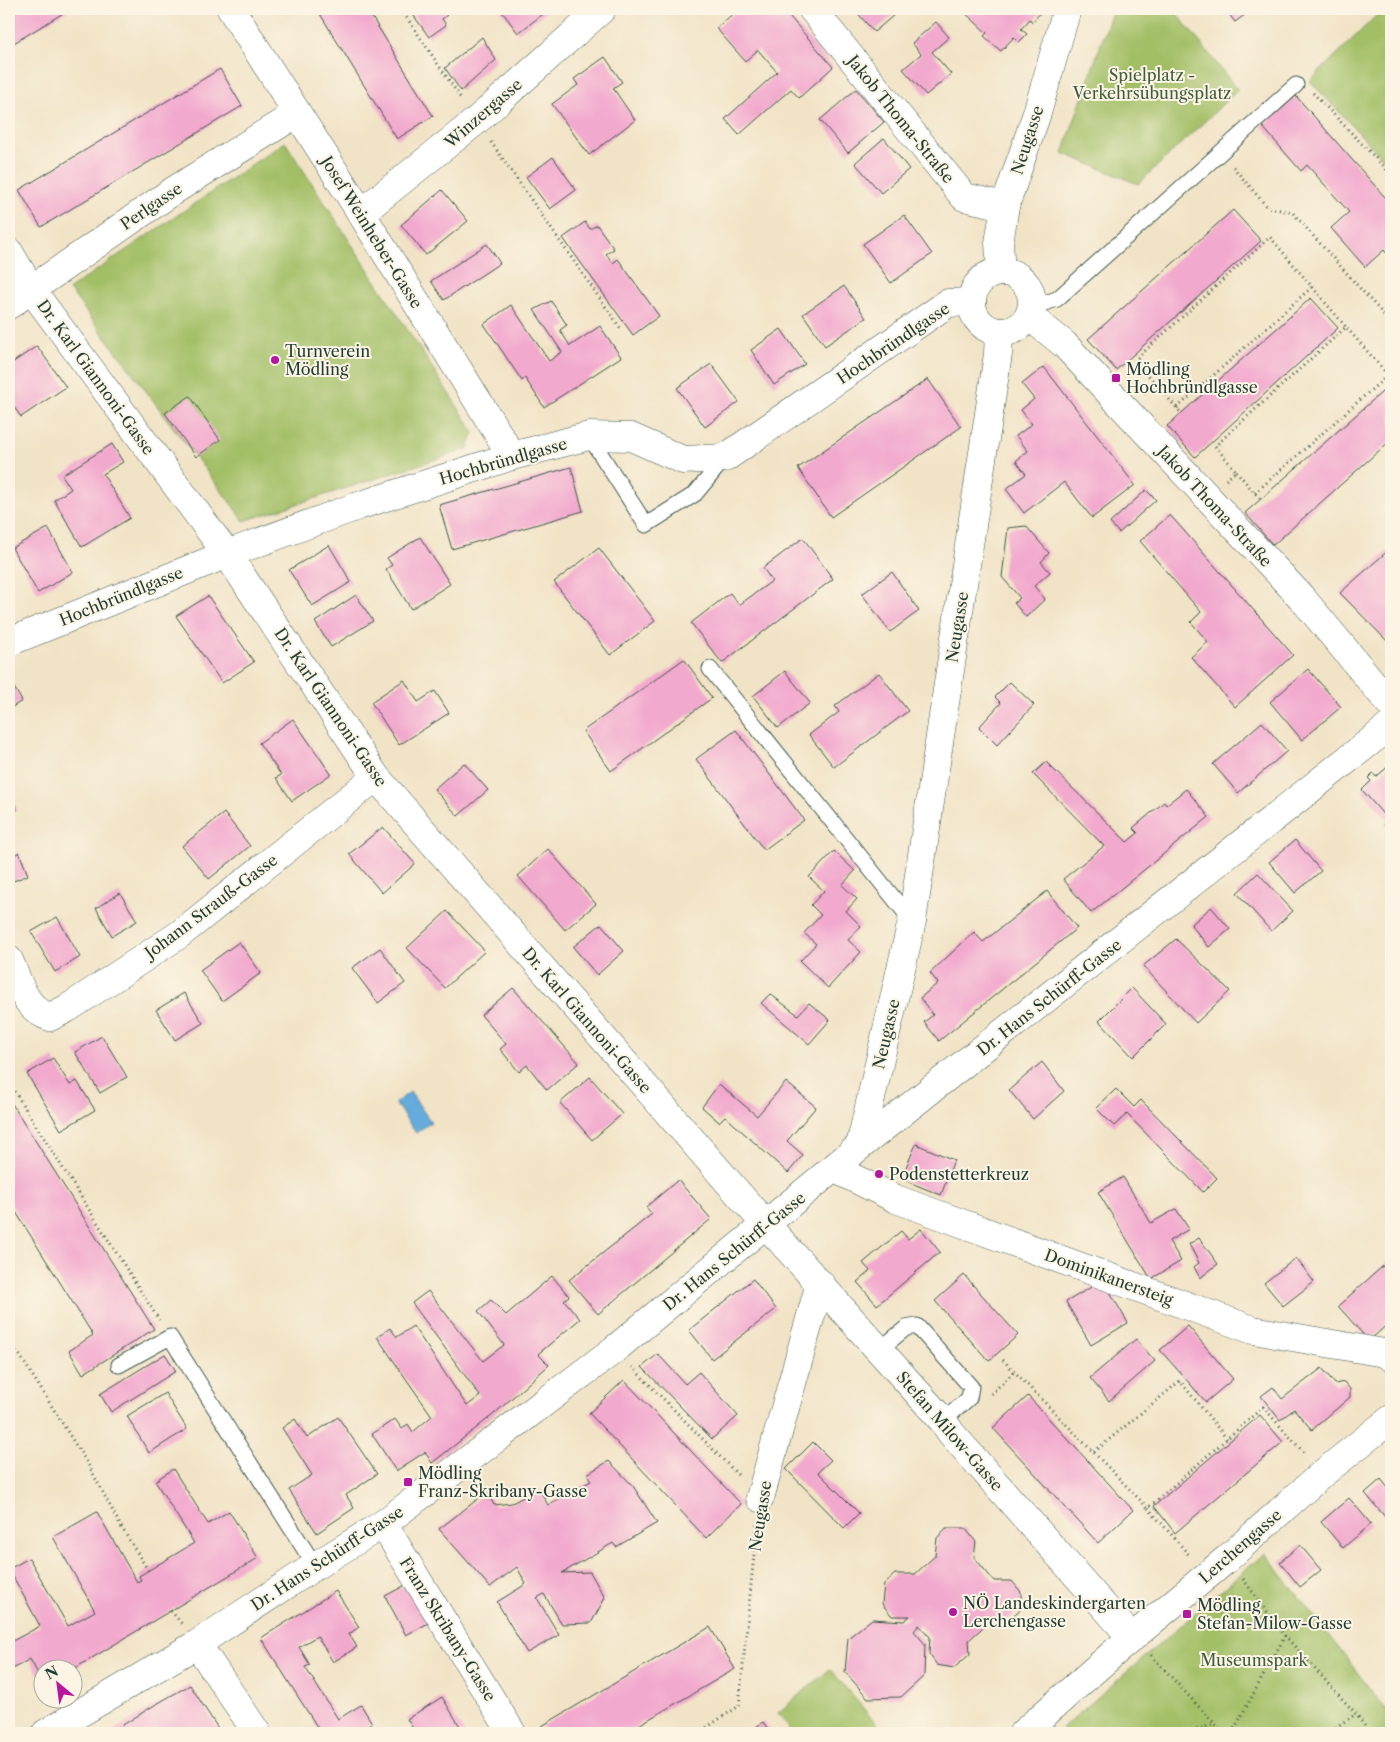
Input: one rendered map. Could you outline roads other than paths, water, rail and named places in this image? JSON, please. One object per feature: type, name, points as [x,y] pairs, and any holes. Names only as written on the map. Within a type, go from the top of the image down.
[{"type":"street","name":"Josef Weinheber-Gasse","points":[[231,9],[512,456]]},
{"type":"street","name":"Winzergasse","points":[[361,214],[476,121],[602,9]]},
{"type":"street","name":"Jakob Thoma-Straße","points":[[812,9],[964,197],[1005,206]]},
{"type":"street","name":"Neugasse","points":[[1001,272],[999,243],[1005,206],[1036,113],[1066,9]]},
{"type":"street","name":"Perlgasse","points":[[9,305],[173,191],[296,114]]},
{"type":"street","name":"Dr. Karl Giannoni-Gasse","points":[[9,252],[31,289],[228,554],[376,777],[731,1186],[767,1224]]},
{"type":"street","points":[[1001,272],[1009,274],[1024,282],[1032,298],[1030,311],[1024,323],[1016,329],[1008,332],[991,330],[977,319],[973,311],[972,302],[977,285],[992,274],[1001,272]]},
{"type":"street","name":"Hochbründlgasse","points":[[9,642],[228,554],[358,506],[512,456],[589,436],[631,437],[683,460],[725,458],[948,303],[972,302]]},
{"type":"street","name":"Jakob Thoma-Straße","points":[[1030,311],[1064,344],[1302,598],[1391,705]]},
{"type":"street","name":"Neugasse","points":[[860,1146],[912,921],[998,354],[999,332]]},
{"type":"street","name":"Dr. Hans Schürff-Gasse","points":[[46,1733],[197,1644],[315,1566],[383,1524],[615,1349],[835,1169],[860,1146],[1391,725]]},
{"type":"street","name":"Johann Strauß-Gasse","points":[[9,960],[27,1002],[40,1014],[50,1017],[68,1008],[180,934],[376,777]]},
{"type":"street","name":"Dominikanersteig","points":[[835,1169],[896,1199],[1253,1330],[1384,1354],[1391,1357]]},
{"type":"street","name":"Stefan Milow-Gasse","points":[[767,1224],[943,1421],[964,1448],[1132,1638]]},
{"type":"street","name":"Neugasse","points":[[760,1498],[820,1283]]},
{"type":"street","name":"Lerchengasse","points":[[1023,1733],[1217,1567],[1322,1474],[1391,1419]]},
{"type":"street","name":"Franz Skribany-Gasse","points":[[383,1524],[512,1733]]},
{"type":"street","points":[[197,1644],[257,1733]]},
{"type":"lane","points":[[1030,311],[1057,300],[1296,85]]},
{"type":"lane","points":[[589,436],[646,525],[695,494],[725,458]]},
{"type":"lane","points":[[710,669],[912,921]]},
{"type":"lane","points":[[879,1350],[906,1328],[917,1326],[971,1387],[969,1398],[943,1421]]},
{"type":"lane","points":[[119,1365],[170,1337],[315,1566]]},
{"type":"water","points":[[410,1092],[431,1122],[416,1133],[395,1103]]},
{"type":"place","name":"Turnverein Mödling","points":[[275,360]]},
{"type":"place","name":"Mödling Hochbründlgasse","points":[[1116,378]]},
{"type":"place","name":"Podenstetterkreuz","points":[[879,1174]]},
{"type":"place","name":"Mödling Franz-Skribany-Gasse","points":[[408,1482]]},
{"type":"place","name":"NÖ Landeskindergarten Lerchengasse","points":[[953,1612]]},
{"type":"place","name":"Mödling Stefan-Milow-Gasse","points":[[1187,1614]]},
{"type":"park label","name":"Spielplatz - Verkehrsübungsplatz","points":[[1152,84]]},
{"type":"park label","name":"Museumspark","points":[[1254,1660]]}]
